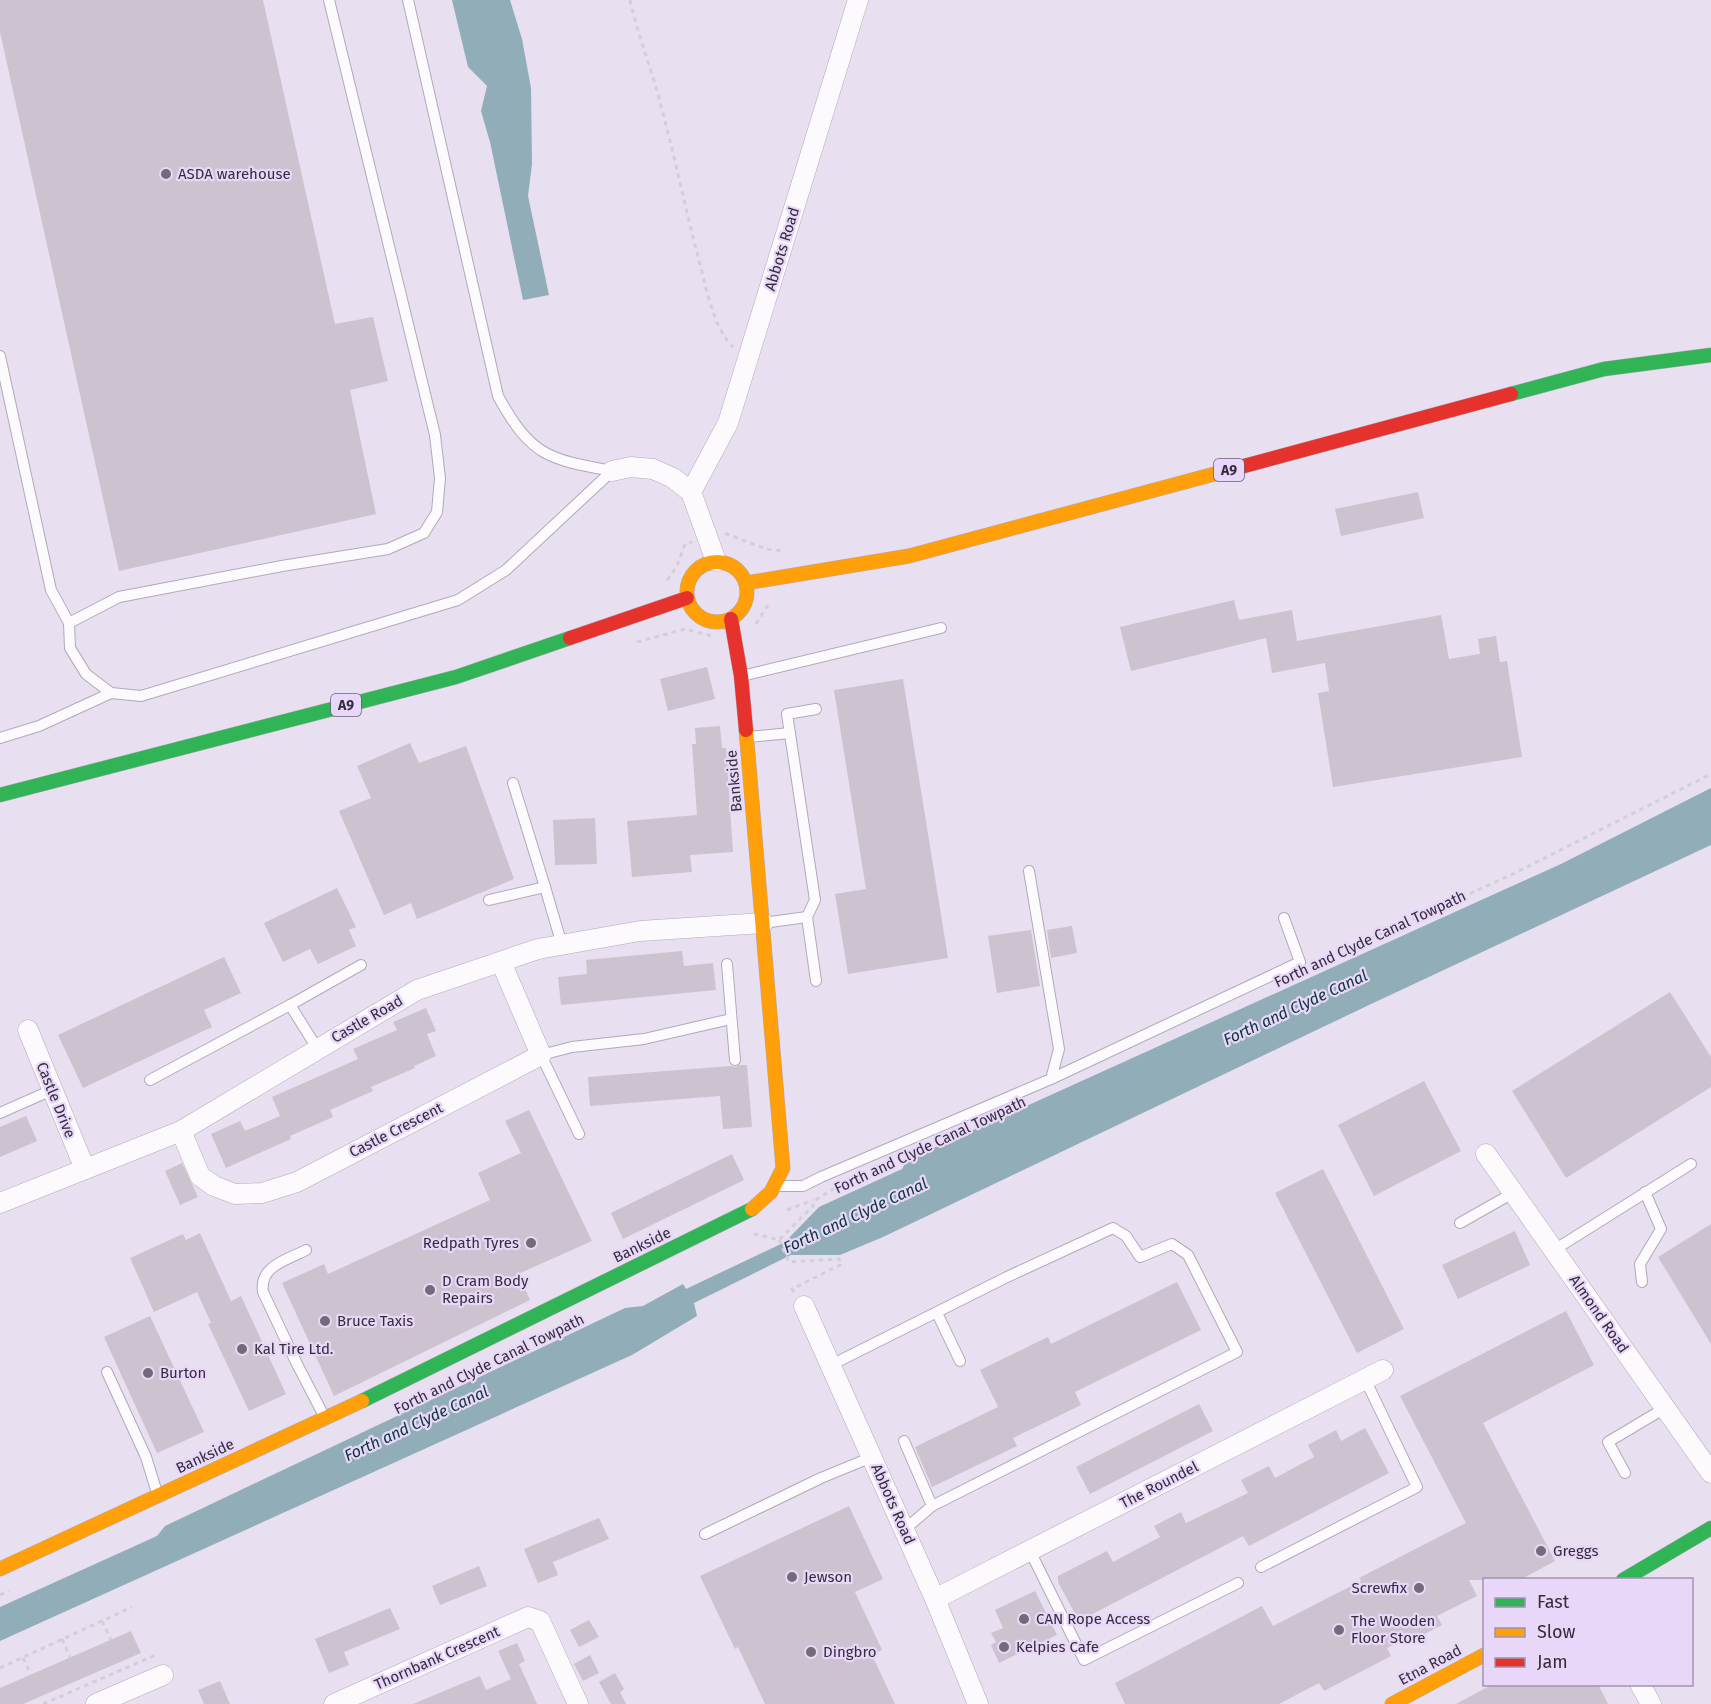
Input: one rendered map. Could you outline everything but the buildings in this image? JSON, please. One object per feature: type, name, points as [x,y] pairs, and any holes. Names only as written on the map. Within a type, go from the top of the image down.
[{"type":"main road","name":"A9","points":[[746,583],[909,556],[1604,369],[1711,355]]},
{"type":"main road","points":[[716,561],[736,568],[746,583],[748,593],[746,603],[740,613],[720,623],[709,622],[699,617],[691,609],[687,598],[690,577],[697,569],[716,561]]},
{"type":"main road","name":"A9","points":[[0,795],[456,677],[687,598]]},
{"type":"main road","name":"Bankside","points":[[0,1569],[325,1419],[750,1210],[766,1199],[777,1186],[783,1168],[764,923],[741,676],[732,619]]},
{"type":"main road","points":[[1626,1578],[1711,1522]]},
{"type":"main road","name":"Etna Road","points":[[1392,1704],[1483,1656]]},
{"type":"street","name":"Abbots Road","points":[[691,492],[728,423],[858,0]]},
{"type":"street","points":[[612,471],[631,466],[653,469],[673,478],[691,492],[716,561]]},
{"type":"street","name":"Castle Road","points":[[0,1203],[180,1131],[417,990],[538,949],[640,931],[764,923]]},
{"type":"street","points":[[501,962],[541,1055]]},
{"type":"street","name":"Castle Drive","points":[[28,1030],[85,1169]]},
{"type":"street","name":"Castle Crescent","points":[[180,1131],[200,1176],[214,1186],[235,1194],[262,1193],[297,1182],[541,1055]]},
{"type":"street","name":"Almond Road","points":[[1486,1154],[1711,1473]]},
{"type":"street","name":"Abbots Road","points":[[804,1306],[935,1599],[978,1704]]},
{"type":"street","name":"The Roundel","points":[[935,1599],[1374,1375]]},
{"type":"street","name":"Thornbank Crescent","points":[[334,1704],[528,1617],[540,1621],[578,1704]]},
{"type":"street","points":[[96,1704],[163,1675]]},
{"type":"street","points":[[1641,1686],[1651,1704]]},
{"type":"lane","points":[[69,623],[119,597],[282,566],[388,549],[424,533],[437,512],[440,478],[435,435],[329,0]]},
{"type":"lane","points":[[408,0],[498,396],[513,424],[534,448],[564,462],[612,471]]},
{"type":"lane","points":[[0,356],[51,590],[69,623],[70,648],[86,674],[111,693]]},
{"type":"lane","points":[[0,738],[39,726],[111,693],[141,696],[458,600],[506,570],[612,471]]},
{"type":"lane","points":[[741,676],[941,628]]},
{"type":"lane","points":[[816,709],[787,714],[815,900],[807,917],[816,981]]},
{"type":"lane","points":[[747,738],[790,733]]},
{"type":"lane","points":[[513,783],[562,945]]},
{"type":"lane","points":[[1029,871],[1059,1049],[1051,1078]]},
{"type":"lane","points":[[489,900],[545,887]]},
{"type":"lane","points":[[764,923],[807,917]]},
{"type":"lane","points":[[777,1186],[803,1186],[1051,1078],[1300,962],[1284,918]]},
{"type":"lane","points":[[727,964],[735,1060]]},
{"type":"lane","points":[[150,1080],[361,965]]},
{"type":"lane","points":[[290,1005],[317,1048]]},
{"type":"lane","points":[[579,1134],[541,1055],[572,1047],[644,1040],[731,1019]]},
{"type":"lane","points":[[0,1113],[52,1090]]},
{"type":"lane","points":[[1554,1250],[1691,1164]]},
{"type":"lane","points":[[1460,1223],[1513,1192]]},
{"type":"lane","points":[[1642,1282],[1640,1264],[1661,1229],[1645,1192]]},
{"type":"lane","points":[[831,1365],[1026,1268],[1113,1228],[1126,1236],[1140,1257],[1172,1244],[1188,1256],[1237,1352],[932,1506],[904,1530]]},
{"type":"lane","points":[[306,1251],[275,1266],[266,1273],[262,1284],[263,1292],[325,1419]]},
{"type":"lane","points":[[937,1313],[960,1361]]},
{"type":"lane","points":[[107,1372],[146,1457],[159,1496]]},
{"type":"lane","points":[[1261,1567],[1417,1487],[1374,1375]]},
{"type":"lane","points":[[1625,1473],[1608,1442],[1665,1408]]},
{"type":"lane","points":[[904,1441],[932,1506]]},
{"type":"lane","points":[[705,1534],[821,1478],[872,1458]]},
{"type":"lane","points":[[1030,1551],[1084,1660],[1238,1583]]},
{"type":"path","points":[[630,0],[661,104],[698,257],[716,319],[726,340],[747,360]]},
{"type":"path","name":"Forth and Clyde Canal Towpath","points":[[1311,965],[1513,874],[1711,774]]},
{"type":"path","name":"Forth and Clyde Canal Towpath","points":[[779,1240],[813,1206],[814,1201],[842,1183]]},
{"type":"path","points":[[746,1239],[756,1234],[779,1240],[789,1262],[839,1259],[842,1264],[792,1289],[804,1306]]},
{"type":"path","points":[[0,1595],[11,1590]]},
{"type":"path","points":[[0,1668],[132,1607]]},
{"type":"path","points":[[102,1620],[111,1640]]},
{"type":"path","points":[[62,1639],[70,1657]]},
{"type":"path","points":[[43,1704],[158,1654]]},
{"type":"path","points":[[22,1658],[31,1675]]},
{"type":"water","points":[[452,0],[510,0],[522,39],[531,88],[532,164],[528,196],[549,295],[523,300],[490,142],[481,111],[487,86],[468,67]]},
{"type":"water","name":"Forth and Clyde Canal","points":[[1711,788],[1711,845],[883,1237],[840,1255],[791,1255],[694,1303],[697,1316],[632,1355],[0,1641],[0,1607],[157,1536],[165,1526],[625,1308],[643,1306],[683,1284],[686,1289],[785,1242],[819,1207],[902,1169],[907,1160],[1561,864]]},
{"type":"traffic: fast","points":[[1511,394],[1604,369],[1711,355]]},
{"type":"traffic: fast","points":[[0,795],[456,677],[570,638]]},
{"type":"traffic: fast","points":[[362,1401],[752,1209]]},
{"type":"traffic: fast","points":[[1626,1578],[1711,1528]]},
{"type":"traffic: slow","points":[[746,583],[909,556],[1233,469]]},
{"type":"traffic: slow","points":[[711,562],[723,562],[739,570],[745,580],[747,592],[745,604],[739,614],[723,622],[711,622],[695,614],[687,598],[687,586],[695,570],[711,562]]},
{"type":"traffic: slow","points":[[746,730],[783,1168],[771,1192],[752,1209]]},
{"type":"traffic: slow","points":[[0,1569],[362,1401]]},
{"type":"traffic: slow","points":[[1392,1704],[1483,1656]]},
{"type":"traffic: jam","points":[[1233,469],[1511,394]]},
{"type":"traffic: jam","points":[[570,638],[687,598]]},
{"type":"traffic: jam","points":[[731,619],[741,676],[746,730]]},
{"type":"place","name":"ASDA warehouse","points":[[166,174]]},
{"type":"place","name":"Redpath Tyres","points":[[531,1243]]},
{"type":"place","name":"D Cram Body Repairs","points":[[430,1290]]},
{"type":"place","name":"Bruce Taxis","points":[[325,1321]]},
{"type":"place","name":"Kal Tire Ltd.","points":[[242,1349]]},
{"type":"place","name":"Burton","points":[[148,1373]]},
{"type":"place","name":"Greggs","points":[[1541,1551]]},
{"type":"place","name":"Jewson","points":[[792,1577]]},
{"type":"place","name":"Screwfix","points":[[1419,1588]]},
{"type":"place","name":"CAN Rope Access","points":[[1024,1619]]},
{"type":"place","name":"The Wooden Floor Store","points":[[1339,1630]]},
{"type":"place","name":"Kelpies Cafe","points":[[1004,1647]]},
{"type":"place","name":"Dingbro","points":[[811,1652]]}]
